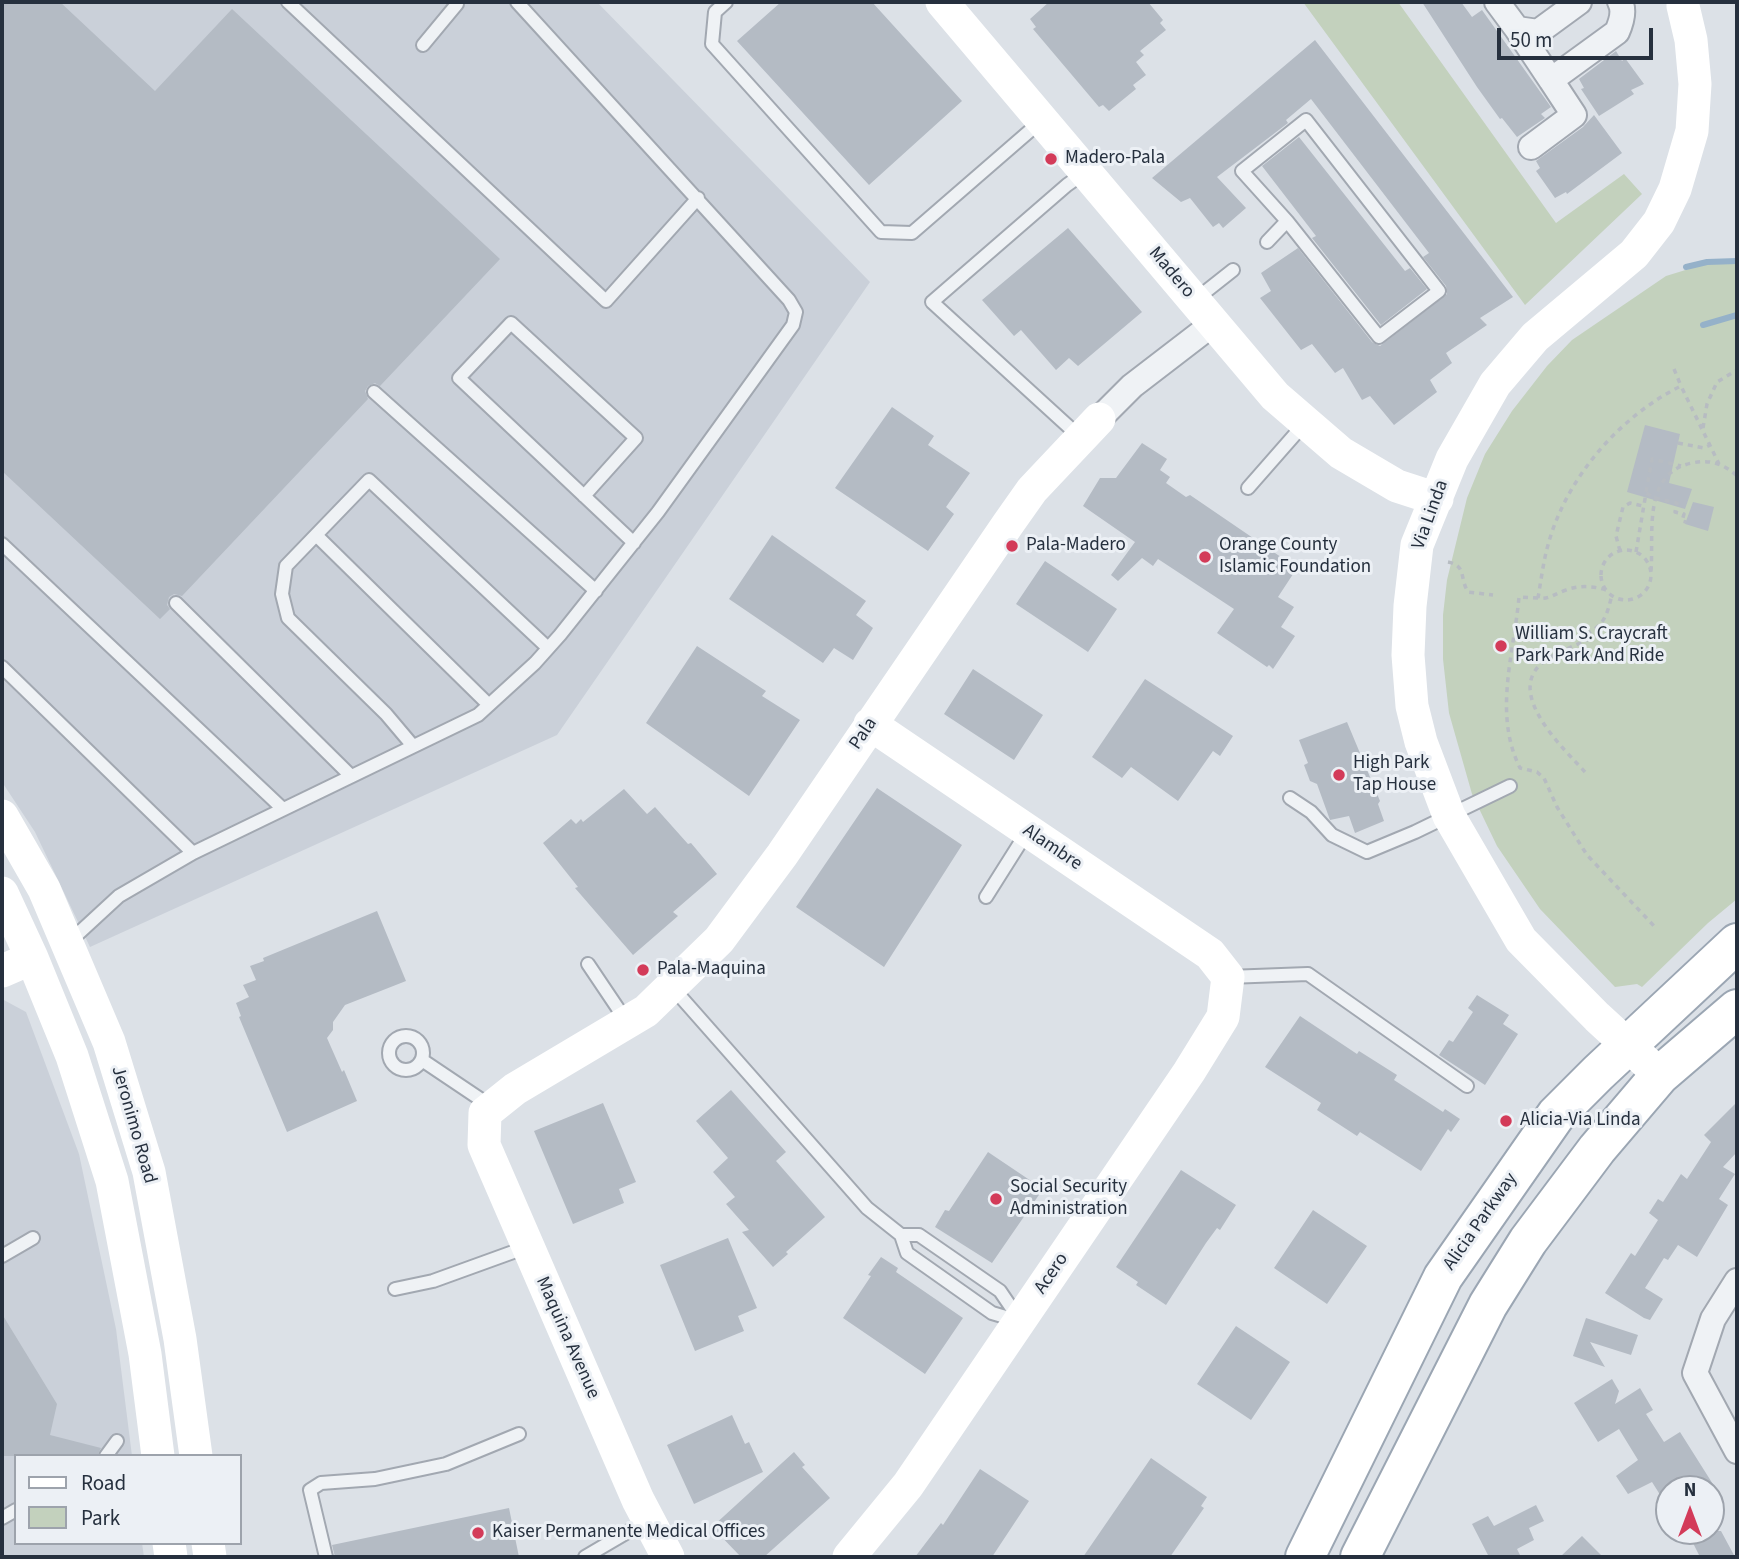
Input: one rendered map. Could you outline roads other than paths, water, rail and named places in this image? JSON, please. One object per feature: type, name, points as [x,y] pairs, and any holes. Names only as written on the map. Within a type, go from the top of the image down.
[{"type":"main road","name":"Alicia Parkway","points":[[1305,1557],[1443,1277],[1556,1115],[1737,943]]},
{"type":"main road","points":[[1360,1557],[1488,1305],[1528,1241],[1590,1159],[1660,1075],[1737,1009]]},
{"type":"street","name":"Madero","points":[[942,2],[1275,397],[1341,453],[1397,486],[1437,499]]},
{"type":"street","points":[[1497,2],[1574,115],[1531,147]]},
{"type":"street","points":[[1517,29],[1538,32],[1579,2]]},
{"type":"street","points":[[1551,80],[1618,32],[1621,24],[1620,2]]},
{"type":"street","name":"Via Linda","points":[[1660,1075],[1597,1017],[1521,940],[1449,816],[1421,742],[1412,706],[1408,655],[1410,606],[1418,545],[1452,459],[1495,384],[1535,337],[1634,254],[1659,222],[1675,189],[1692,131],[1695,84],[1685,3]]},
{"type":"street","name":"Pala","points":[[489,1110],[515,1089],[646,1011],[719,940],[782,855],[1032,490],[1205,312]]},
{"type":"street","name":"Alambre","points":[[870,724],[1210,954],[1228,977]]},
{"type":"street","name":"Jeronimo Road","points":[[2,816],[44,889],[109,1042],[149,1172],[180,1339],[196,1454]]},
{"type":"street","name":"Jeronimo Road","points":[[2,893],[72,1056],[112,1181],[145,1354],[158,1454]]},
{"type":"street","points":[[2,971],[68,944]]},
{"type":"street","name":"Acero","points":[[849,1557],[908,1485],[1189,1072],[1223,1017],[1228,977]]},
{"type":"street","name":"Maquina Avenue","points":[[489,1110],[484,1145],[648,1520],[668,1557]]},
{"type":"street","points":[[1737,1282],[1713,1319],[1695,1373],[1737,1451]]},
{"type":"lane","points":[[288,2],[606,301],[698,198]]},
{"type":"lane","points":[[68,944],[119,895],[193,853],[478,715],[548,648],[596,591],[793,326],[796,312],[789,300],[517,2]]},
{"type":"lane","points":[[726,2],[715,12],[712,44],[881,232],[912,233],[1042,120]]},
{"type":"lane","points":[[423,45],[458,3]]},
{"type":"lane","points":[[1306,120],[1439,291],[1379,337],[1287,222],[1242,171],[1306,120]]},
{"type":"lane","points":[[1086,172],[1067,185],[932,302],[1090,428]]},
{"type":"lane","points":[[1267,242],[1287,222]]},
{"type":"lane","points":[[1205,312],[1233,270]]},
{"type":"lane","points":[[584,496],[636,438],[511,323],[459,379],[634,543]]},
{"type":"lane","points":[[374,392],[596,591]]},
{"type":"lane","points":[[1248,488],[1306,423]]},
{"type":"lane","points":[[413,746],[386,714],[288,618],[282,594],[286,566],[369,480],[548,648]]},
{"type":"lane","points":[[316,536],[489,705]]},
{"type":"lane","points":[[2,544],[283,809]]},
{"type":"lane","points":[[176,603],[351,776]]},
{"type":"lane","points":[[2,667],[193,853]]},
{"type":"lane","points":[[1290,798],[1311,812],[1332,835],[1367,852],[1510,786]]},
{"type":"lane","points":[[986,897],[1027,831]]},
{"type":"lane","points":[[588,964],[628,1022]]},
{"type":"lane","points":[[1228,977],[1308,974],[1467,1086]]},
{"type":"lane","points":[[672,987],[867,1208],[901,1235],[907,1253],[992,1313],[1020,1321]]},
{"type":"lane","points":[[422,1060],[489,1110]]},
{"type":"lane","points":[[901,1235],[919,1236],[1000,1291],[1020,1321]]},
{"type":"lane","points":[[2,1256],[33,1238]]},
{"type":"lane","points":[[395,1289],[433,1281],[528,1247]]},
{"type":"lane","points":[[326,1557],[310,1490],[321,1483],[375,1479],[446,1464],[519,1434]]},
{"type":"lane","points":[[107,1454],[117,1441]]},
{"type":"lane","points":[[585,1557],[648,1520]]},
{"type":"waterway","points":[[1686,267],[1707,262],[1737,261]]},
{"type":"waterway","points":[[1703,325],[1737,315]]},
{"type":"place","name":"Madero-Pala","points":[[1051,159]]},
{"type":"place","name":"Pala-Madero","points":[[1012,546]]},
{"type":"place","name":"Orange County Islamic Foundation","points":[[1205,557]]},
{"type":"place","name":"William S. Craycraft Park Park And Ride","points":[[1501,646]]},
{"type":"place","name":"High Park Tap House","points":[[1339,775]]},
{"type":"place","name":"Pala-Maquina","points":[[643,970]]},
{"type":"place","name":"Alicia-Via Linda","points":[[1506,1121]]},
{"type":"place","name":"Social Security Administration","points":[[996,1199]]},
{"type":"place","name":"Kaiser Permanente Medical Offices","points":[[478,1533]]}]
